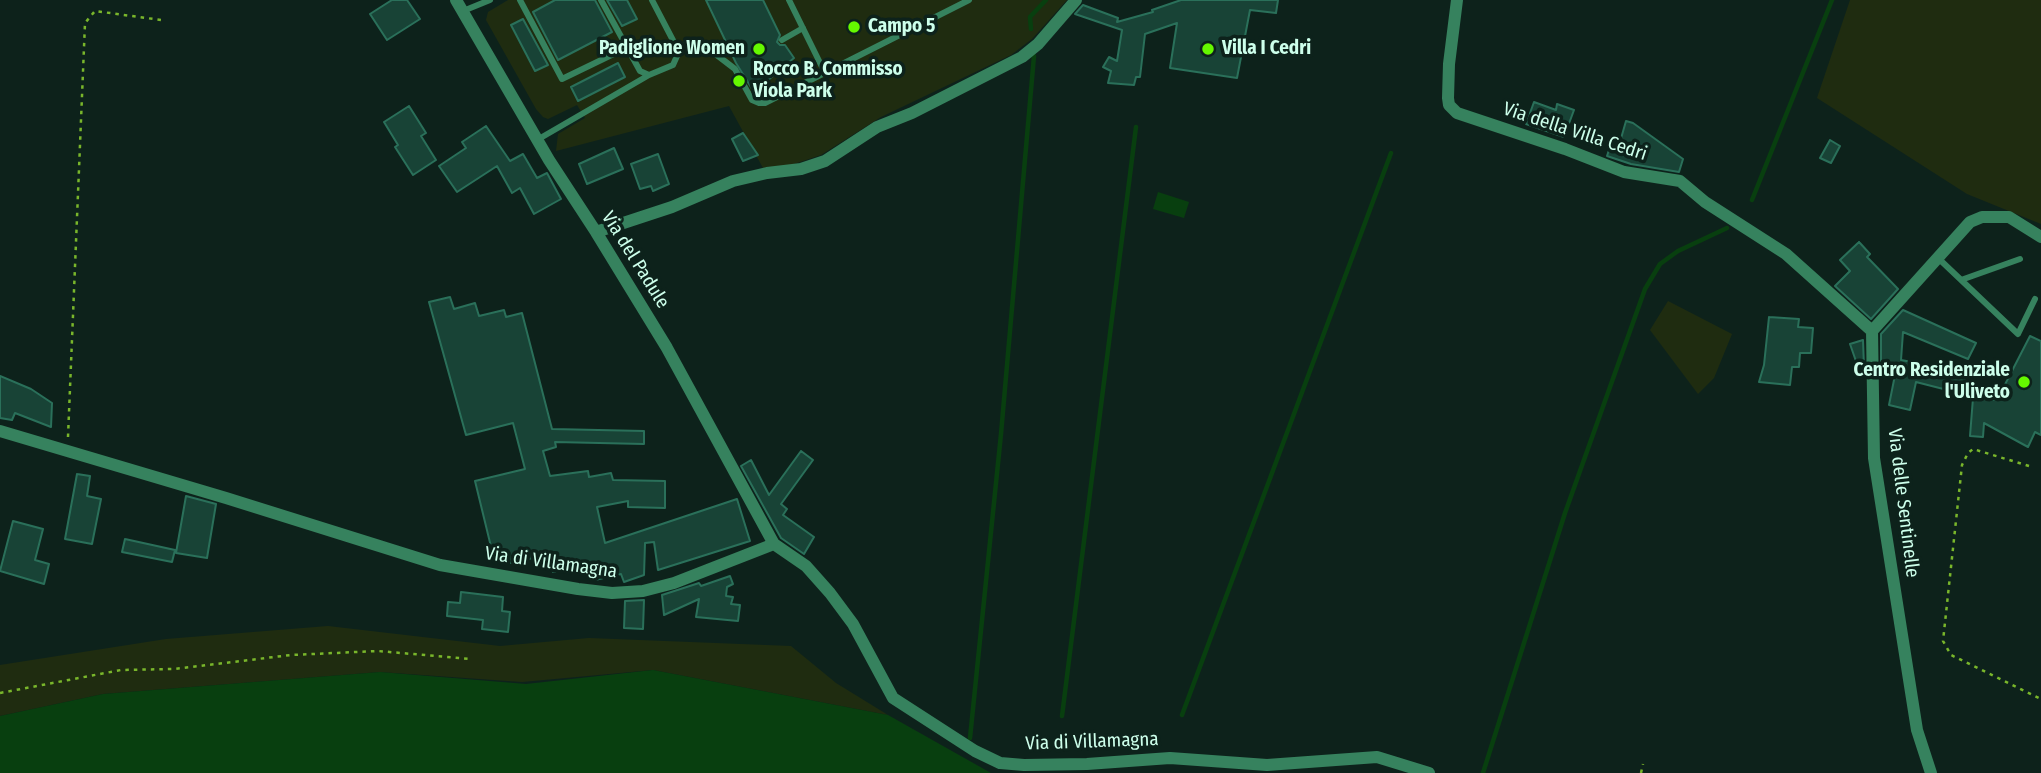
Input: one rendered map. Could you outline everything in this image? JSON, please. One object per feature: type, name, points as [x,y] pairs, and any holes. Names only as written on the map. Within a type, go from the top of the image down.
[{"type":"street","points":[[596,232],[672,207],[733,181],[801,169],[825,161],[877,127],[912,113],[1022,57],[1038,44],[1076,0]]},
{"type":"street","name":"Via della Villa Cedri","points":[[1457,0],[1449,64],[1448,98],[1449,104],[1457,113],[1624,172],[1680,181],[1705,202],[1786,254],[1872,331]]},
{"type":"street","name":"Via del Padule","points":[[459,6],[537,140],[667,348],[775,544]]},
{"type":"street","points":[[1872,331],[1970,222],[1982,217],[2009,217],[2041,237]]},
{"type":"street","name":"Via delle Sentinelle","points":[[1872,331],[1874,458],[1917,730],[1931,773]]},
{"type":"street","name":"Via di Villamagna","points":[[0,431],[440,565],[578,589],[612,593],[643,591],[674,583],[775,544],[806,566],[830,593],[853,624],[893,698],[975,751],[1000,763],[1074,764],[1170,758],[1267,765],[1377,757],[1429,773]]},
{"type":"lane","points":[[459,6],[490,0]]},
{"type":"lane","points":[[520,0],[562,79],[626,48]]},
{"type":"lane","points":[[601,0],[640,71],[649,75]]},
{"type":"lane","points":[[537,140],[649,75],[673,65],[677,48],[652,0]]},
{"type":"lane","points":[[789,0],[825,74]]},
{"type":"lane","points":[[677,48],[693,41],[705,46],[735,69],[752,100],[765,103],[969,0]]},
{"type":"lane","points":[[782,40],[803,29]]},
{"type":"lane","points":[[1937,257],[2018,334],[2035,299]]},
{"type":"lane","points":[[1961,280],[2020,259]]},
{"type":"path","points":[[67,450],[85,23],[94,11],[161,20]]},
{"type":"path","points":[[2029,466],[1973,449],[1962,465],[1943,641],[1951,655],[2041,699]]},
{"type":"path","points":[[0,693],[121,670],[174,669],[291,655],[378,651],[470,659]]},
{"type":"path","points":[[1641,773],[1643,764]]},
{"type":"shaded area","name":"Rocco B. Commisso Viola Park","points":[[508,0],[1067,0],[1032,39],[1011,55],[881,117],[821,155],[791,165],[763,168],[729,106],[556,151],[558,134],[585,118],[577,105],[548,119],[536,109],[486,20],[488,12]]},
{"type":"shaded area","points":[[1850,0],[2041,0],[2041,224],[1967,194],[1817,98]]},
{"type":"shaded area","points":[[1158,192],[1189,202],[1184,218],[1153,209]]},
{"type":"shaded area","points":[[1668,301],[1732,334],[1714,378],[1698,394],[1650,330]]},
{"type":"shaded area","points":[[328,626],[500,646],[589,638],[791,646],[836,683],[888,715],[653,670],[522,682],[380,672],[103,694],[0,716],[0,665],[166,639]]},
{"type":"shaded area","points":[[653,670],[888,715],[991,773],[0,773],[0,716],[103,694],[380,672],[526,684]]},
{"type":"building","points":[[392,0],[407,0],[420,19],[387,40],[370,14]]},
{"type":"building","points":[[555,0],[595,0],[612,32],[558,60],[533,12]]},
{"type":"building","points":[[607,0],[627,0],[637,19],[622,26]]},
{"type":"building","name":"Padiglione Women","points":[[706,0],[763,0],[780,35],[777,42],[785,45],[794,58],[754,92],[736,63]]},
{"type":"building","name":"Villa I Cedri","points":[[1181,0],[1278,0],[1276,13],[1250,10],[1237,78],[1170,68],[1177,23],[1145,34],[1140,77],[1136,77],[1134,85],[1108,83],[1111,71],[1103,67],[1109,57],[1117,61],[1122,30],[1075,14],[1083,5],[1118,18],[1117,22],[1153,12],[1152,10]]},
{"type":"building","points":[[523,19],[548,65],[535,71],[511,25]]},
{"type":"building","points":[[618,63],[625,77],[578,101],[571,87]]},
{"type":"building","points":[[1534,102],[1556,110],[1557,104],[1574,110],[1564,137],[1526,124]]},
{"type":"building","points":[[409,106],[426,133],[421,136],[436,160],[413,175],[395,147],[398,145],[384,122]]},
{"type":"building","points":[[1626,121],[1633,123],[1683,159],[1679,172],[1631,164],[1607,156],[1610,147],[1618,149]]},
{"type":"building","points":[[486,126],[510,161],[523,154],[537,178],[547,173],[561,199],[534,214],[520,188],[512,193],[497,166],[457,192],[439,166],[466,148],[462,142]]},
{"type":"building","points":[[743,133],[758,155],[743,161],[732,139]]},
{"type":"building","points":[[1830,140],[1840,146],[1831,163],[1820,158]]},
{"type":"building","points":[[614,148],[623,169],[587,184],[579,164]]},
{"type":"building","points":[[658,154],[669,184],[653,191],[651,186],[640,189],[631,164]]},
{"type":"building","points":[[1859,242],[1870,254],[1867,257],[1898,289],[1871,319],[1835,286],[1850,271],[1840,260]]},
{"type":"building","points":[[450,297],[454,309],[475,303],[479,316],[504,310],[506,317],[522,313],[552,429],[644,431],[644,444],[555,442],[556,447],[543,451],[550,476],[588,471],[589,477],[611,473],[613,480],[665,481],[665,508],[628,507],[628,501],[597,507],[605,543],[737,499],[750,541],[658,570],[654,542],[645,543],[644,575],[624,582],[621,574],[595,580],[592,570],[576,573],[575,566],[553,572],[550,562],[535,566],[533,558],[511,563],[509,555],[494,559],[475,481],[525,469],[513,423],[466,435],[429,302]]},
{"type":"building","points":[[1903,310],[1976,343],[1968,359],[1903,332],[1901,360],[1966,372],[1963,394],[1916,382],[1910,410],[1889,405],[1895,375],[1881,375],[1881,334]]},
{"type":"building","points":[[1769,317],[1799,319],[1798,327],[1813,328],[1811,353],[1800,353],[1799,367],[1792,367],[1790,385],[1759,382],[1764,365]]},
{"type":"building","name":"Centro Residenziale l'Uliveto","points":[[2030,336],[2041,341],[2041,435],[2035,432],[2028,447],[1984,423],[1983,437],[1970,436],[1973,398],[1997,400]]},
{"type":"building","points":[[1863,340],[1864,367],[1858,367],[1850,344]]},
{"type":"building","points":[[0,376],[31,389],[52,403],[51,427],[15,413],[12,420],[0,418]]},
{"type":"building","points":[[801,451],[813,460],[781,504],[787,509],[783,515],[814,537],[804,554],[781,538],[741,466],[751,460],[769,495]]},
{"type":"building","points":[[77,474],[90,476],[87,496],[101,499],[92,544],[65,539]]},
{"type":"building","points":[[186,496],[216,504],[207,558],[176,553]]},
{"type":"building","points":[[13,521],[43,529],[35,560],[49,564],[44,584],[0,571]]},
{"type":"building","points":[[125,539],[175,550],[172,562],[122,552]]},
{"type":"building","points":[[730,576],[733,584],[727,587],[726,596],[733,597],[731,604],[740,605],[738,621],[696,617],[699,599],[664,615],[662,595]]},
{"type":"building","points":[[461,592],[503,597],[502,611],[510,612],[508,632],[482,629],[483,620],[447,616],[448,602],[460,603]]},
{"type":"building","points":[[644,600],[643,629],[624,628],[625,601]]},
{"type":"waterway","points":[[1031,29],[1030,17],[1046,0]]},
{"type":"waterway","points":[[1752,200],[1832,0]]},
{"type":"waterway","points":[[970,738],[1001,434],[1034,56]]},
{"type":"waterway","points":[[1062,716],[1136,127]]},
{"type":"waterway","points":[[1182,715],[1391,153]]},
{"type":"waterway","points":[[1483,773],[1565,513],[1645,289],[1660,264],[1678,251],[1727,228]]},
{"type":"place","name":"Campo 5","points":[[854,27]]},
{"type":"place","name":"Padiglione Women","points":[[759,49]]},
{"type":"place","name":"Villa I Cedri","points":[[1208,49]]},
{"type":"place","name":"Rocco B. Commisso Viola Park","points":[[739,81]]},
{"type":"place","name":"Centro Residenziale l'Uliveto","points":[[2024,382]]}]
